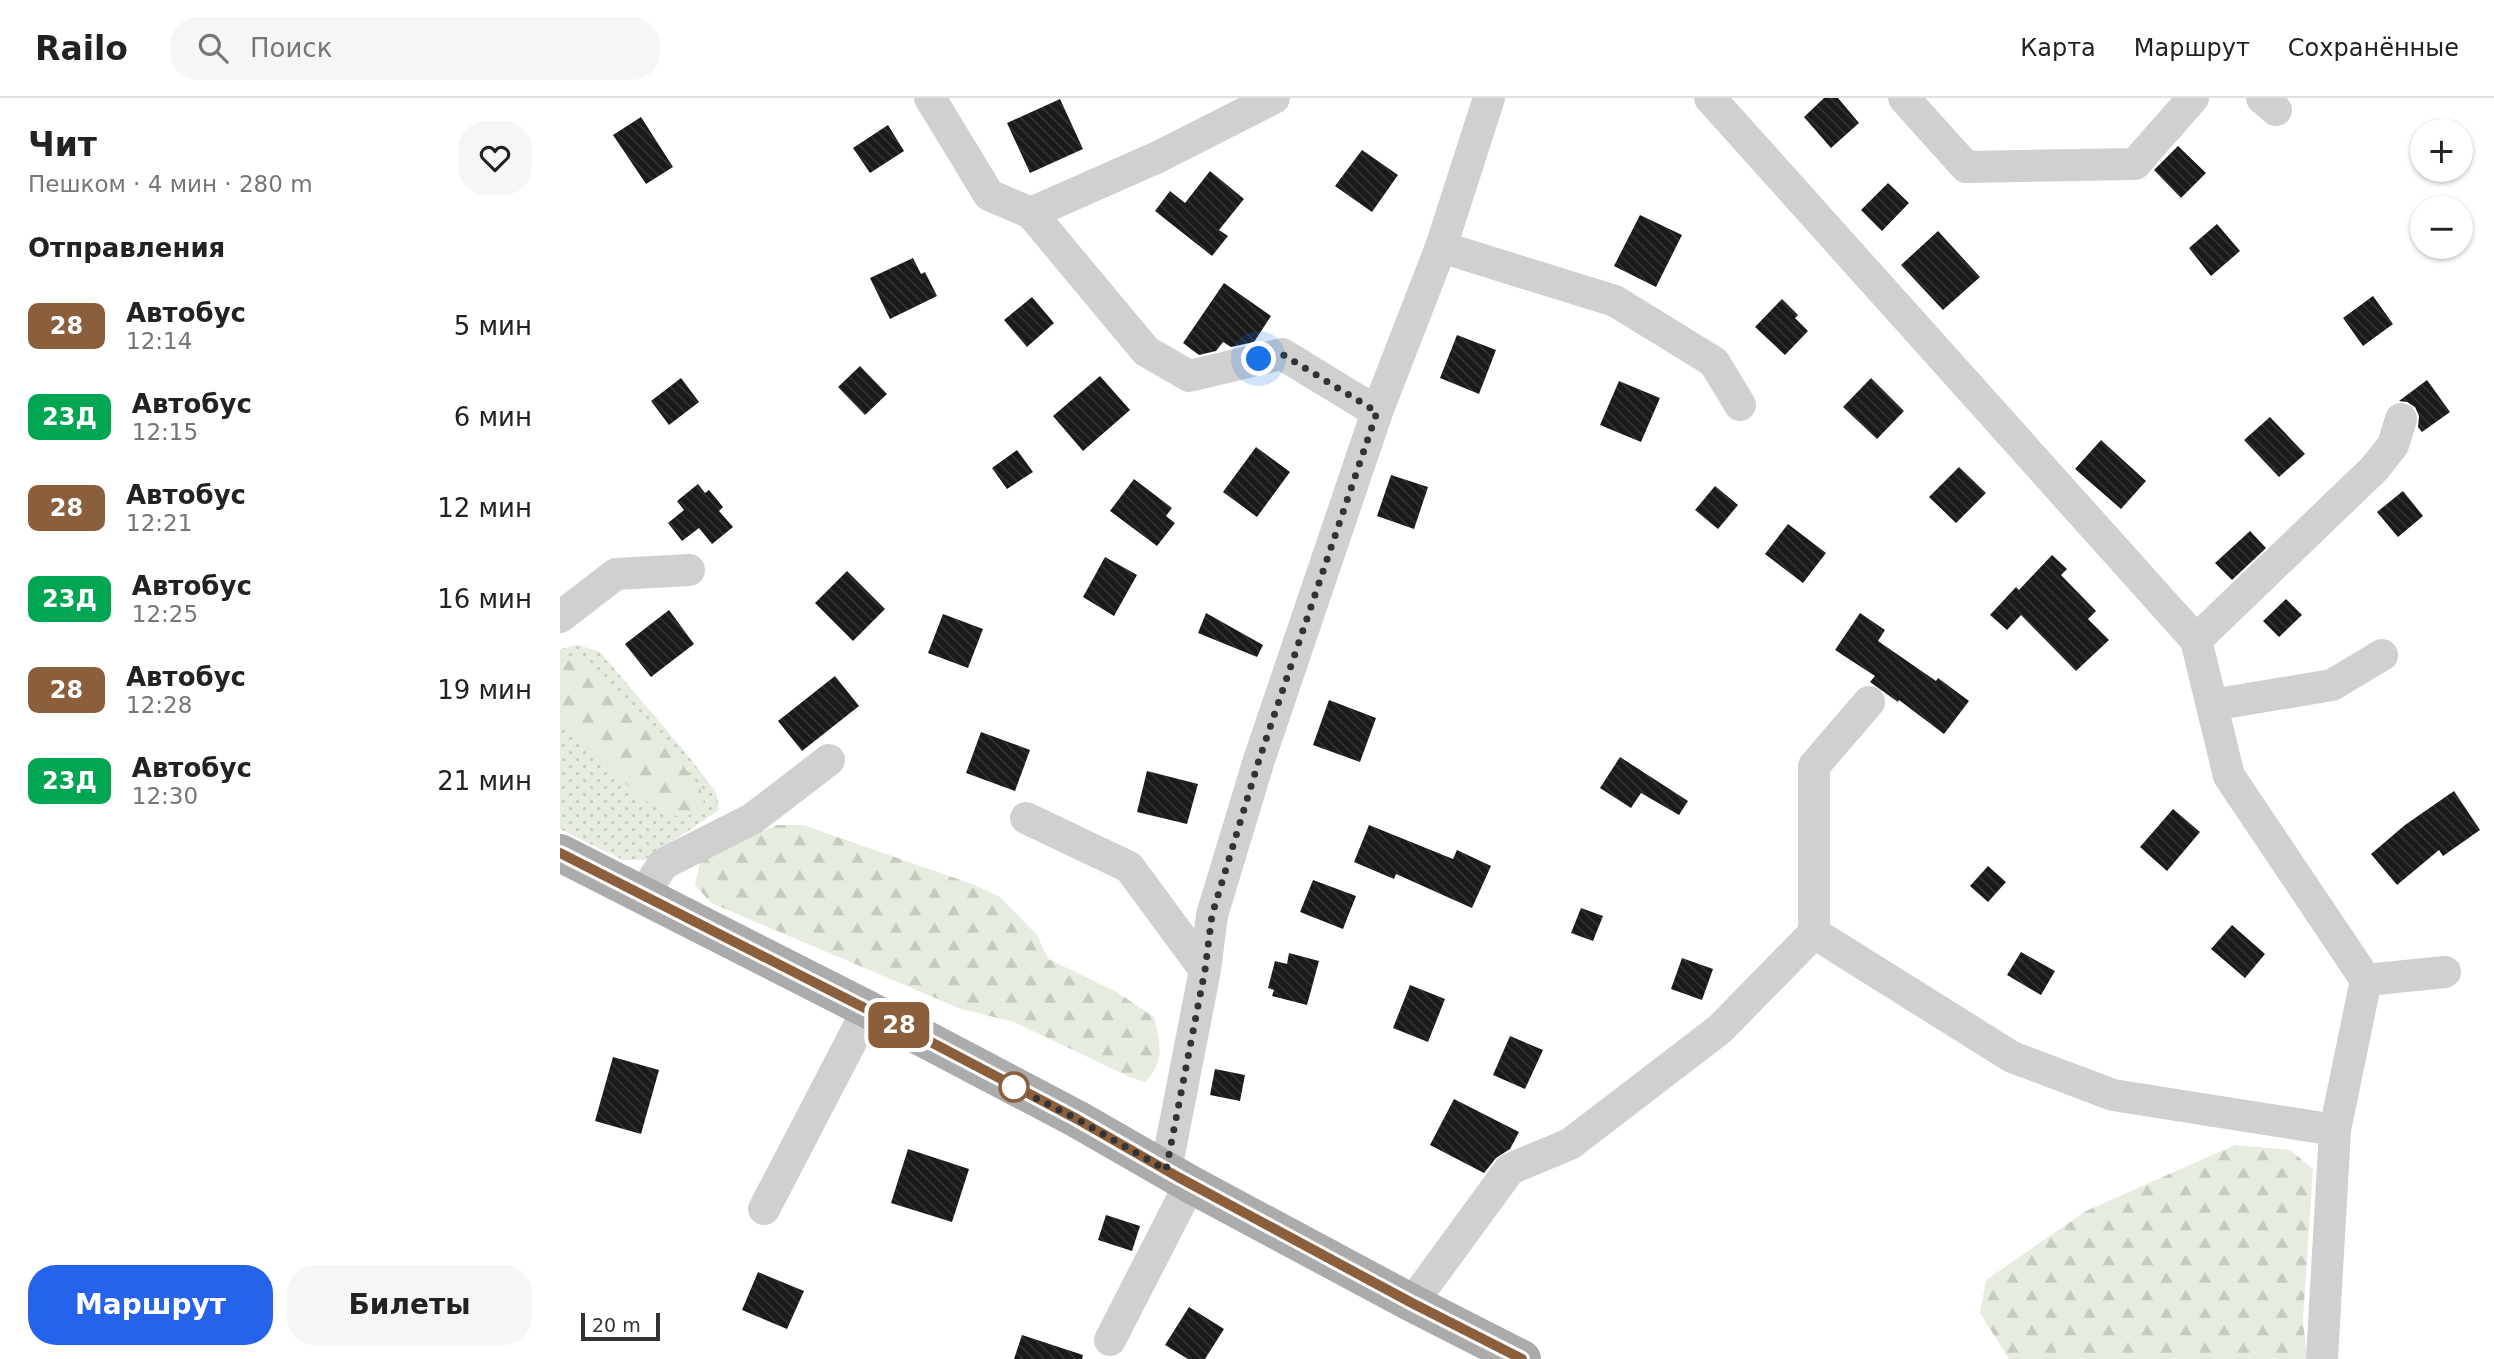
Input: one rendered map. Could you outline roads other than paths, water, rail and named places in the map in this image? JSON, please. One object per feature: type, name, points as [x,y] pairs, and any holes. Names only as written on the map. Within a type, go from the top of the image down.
[{"type":"main road","points":[[560,853],[868,1009],[1077,1119],[1178,1177],[1412,1303],[1522,1359]]},
{"type":"street","points":[[930,98],[989,195],[1031,213],[1146,351],[1189,376],[1282,354],[1377,412]]},
{"type":"street","points":[[1031,213],[1158,157],[1274,98]]},
{"type":"street","points":[[1110,1340],[1178,1177],[1212,915],[1255,772],[1377,412],[1441,247],[1489,98]]},
{"type":"street","points":[[1904,98],[1966,167],[2135,164],[2193,98]]},
{"type":"street","points":[[1722,102],[2196,640],[2229,776],[2366,980],[2335,1130],[2322,1359]]},
{"type":"street","points":[[1441,247],[1615,301],[1714,362],[1740,405]]},
{"type":"street","points":[[2196,640],[2374,469],[2393,445],[2401,419]]},
{"type":"street","points":[[560,617],[617,574],[689,570]]},
{"type":"street","points":[[2212,705],[2332,685],[2382,655]]},
{"type":"street","points":[[1412,1303],[1510,1169],[1570,1144],[1720,1029],[1814,933],[1814,766],[1869,702]]},
{"type":"street","points":[[643,895],[663,864],[752,819],[829,760]]},
{"type":"street","points":[[1026,818],[1129,867],[1205,970]]},
{"type":"street","points":[[1814,933],[2012,1057],[2113,1095],[2335,1130]]},
{"type":"street","points":[[2366,980],[2445,972]]},
{"type":"street","points":[[764,1209],[868,1009]]}]
